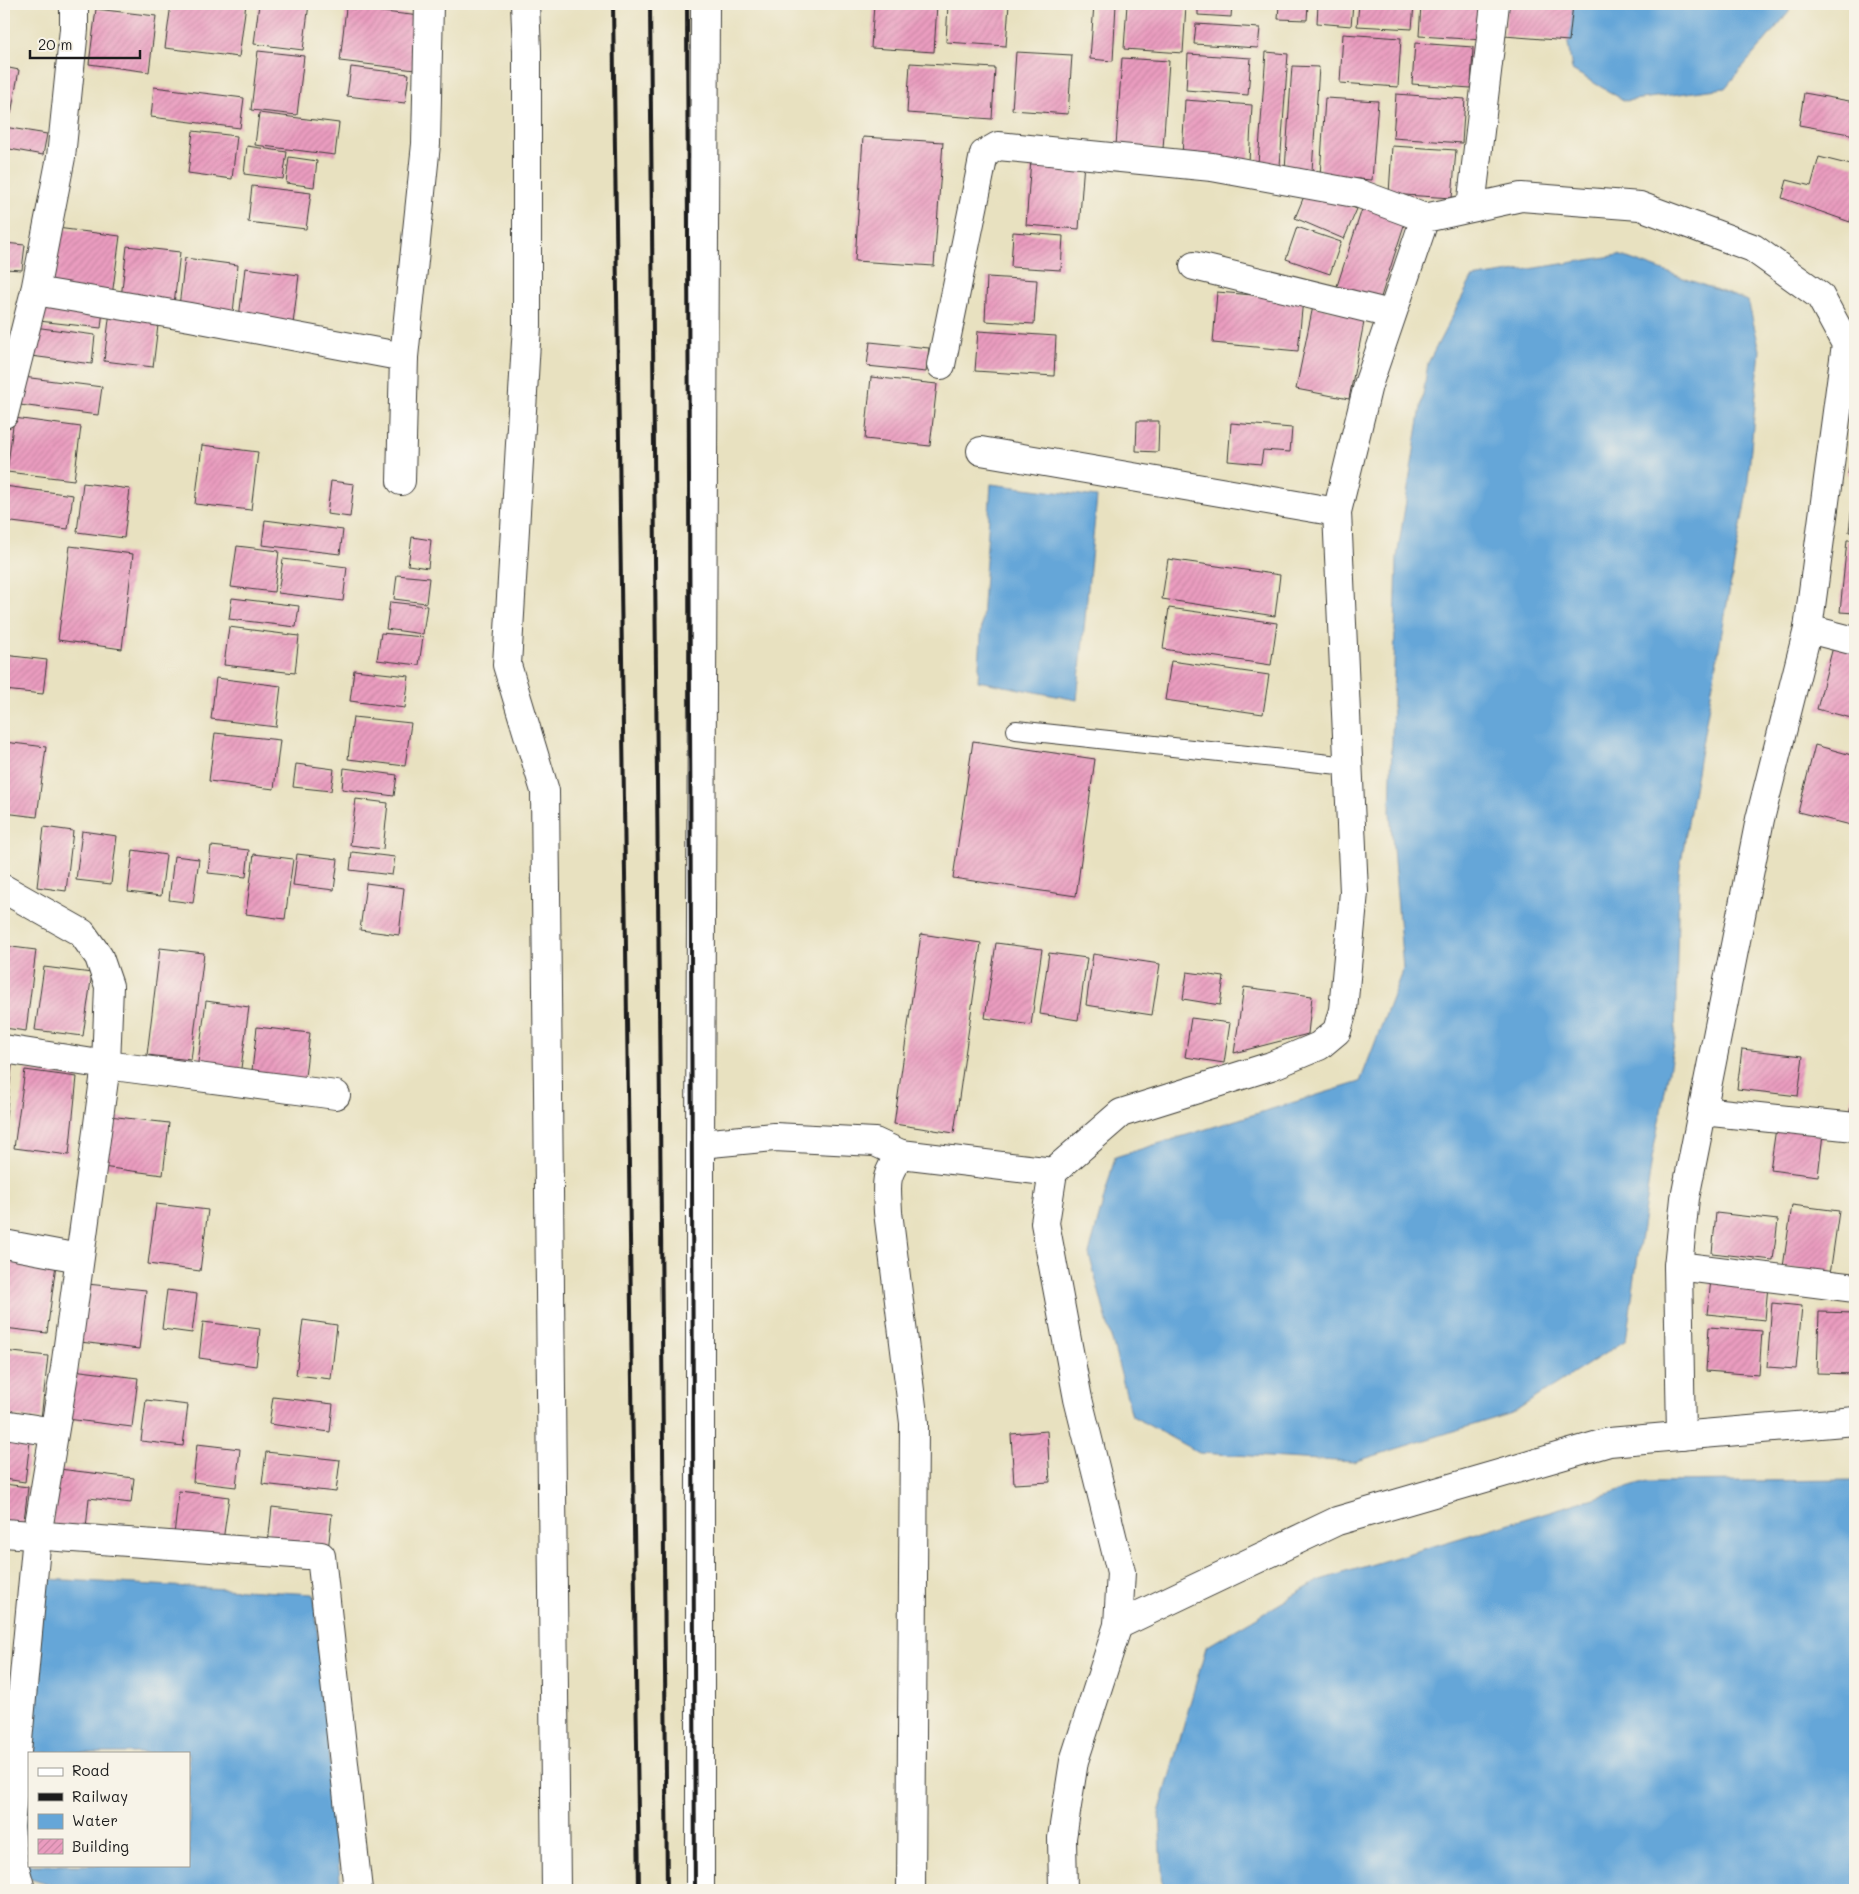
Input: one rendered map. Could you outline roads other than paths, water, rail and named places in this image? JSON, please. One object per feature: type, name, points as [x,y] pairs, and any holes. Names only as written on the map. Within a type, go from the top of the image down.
[{"type":"street","points":[[4,414],[35,291],[61,157],[74,29],[74,4]]},
{"type":"street","points":[[401,481],[404,357],[426,144],[429,4]]},
{"type":"street","points":[[525,4],[527,51],[527,325],[507,665],[546,791],[556,1890]]},
{"type":"street","points":[[700,1890],[700,1144],[705,4]]},
{"type":"street","points":[[1471,208],[1495,4]]},
{"type":"street","points":[[941,365],[984,154],[998,146],[1212,167],[1360,194],[1425,218],[1521,197],[1640,206],[1753,248],[1820,296],[1846,344]]},
{"type":"street","points":[[1063,1890],[1062,1838],[1074,1761],[1118,1626],[1121,1572],[1078,1399],[1045,1223],[1053,1172],[1121,1113],[1271,1066],[1319,1046],[1337,1031],[1342,1010],[1354,892],[1337,512],[1368,385],[1425,218]]},
{"type":"street","points":[[1194,266],[1392,314]]},
{"type":"street","points":[[35,291],[190,317],[404,357]]},
{"type":"street","points":[[1681,1436],[1678,1266],[1685,1198],[1760,819],[1808,629],[1846,344],[1855,318]]},
{"type":"street","points":[[981,451],[1337,512]]},
{"type":"street","points":[[1808,629],[1855,641]]},
{"type":"street","points":[[4,889],[82,933],[99,957],[109,986],[106,1065],[65,1368],[37,1536],[10,1827],[14,1864],[21,1890]]},
{"type":"street","points":[[4,1049],[106,1065],[336,1095]]},
{"type":"street","points":[[1702,1111],[1855,1127]]},
{"type":"street","points":[[700,1144],[774,1136],[875,1142],[901,1154],[1053,1172]]},
{"type":"street","points":[[901,1154],[890,1168],[887,1183],[888,1212],[914,1423],[911,1890]]},
{"type":"street","points":[[4,1244],[79,1258]]},
{"type":"street","points":[[1678,1266],[1855,1288]]},
{"type":"street","points":[[1118,1626],[1337,1521],[1609,1442],[1855,1421]]},
{"type":"street","points":[[4,1424],[54,1432]]},
{"type":"street","points":[[4,1533],[321,1556],[358,1890]]},
{"type":"lane","points":[[1016,730],[1348,766]]},
{"type":"water","points":[[1562,4],[1790,4],[1789,12],[1725,88],[1625,101],[1572,70]]},
{"type":"water","points":[[1619,255],[1748,301],[1760,350],[1747,492],[1679,873],[1675,1039],[1652,1158],[1626,1340],[1512,1413],[1354,1462],[1199,1453],[1132,1416],[1089,1254],[1115,1157],[1360,1082],[1403,969],[1390,812],[1397,557],[1428,363],[1472,278]]},
{"type":"water","points":[[991,484],[1097,497],[1077,700],[978,681]]},
{"type":"water","points":[[1855,1480],[1855,1890],[1163,1890],[1159,1813],[1206,1647],[1320,1580],[1647,1482]]},
{"type":"water","points":[[29,1578],[314,1594],[341,1890],[68,1890],[15,1873]]},
{"type":"railway","points":[[613,4],[639,1890]]},
{"type":"railway","points":[[650,4],[667,1890]]},
{"type":"railway","points":[[687,4],[695,1890]]}]
